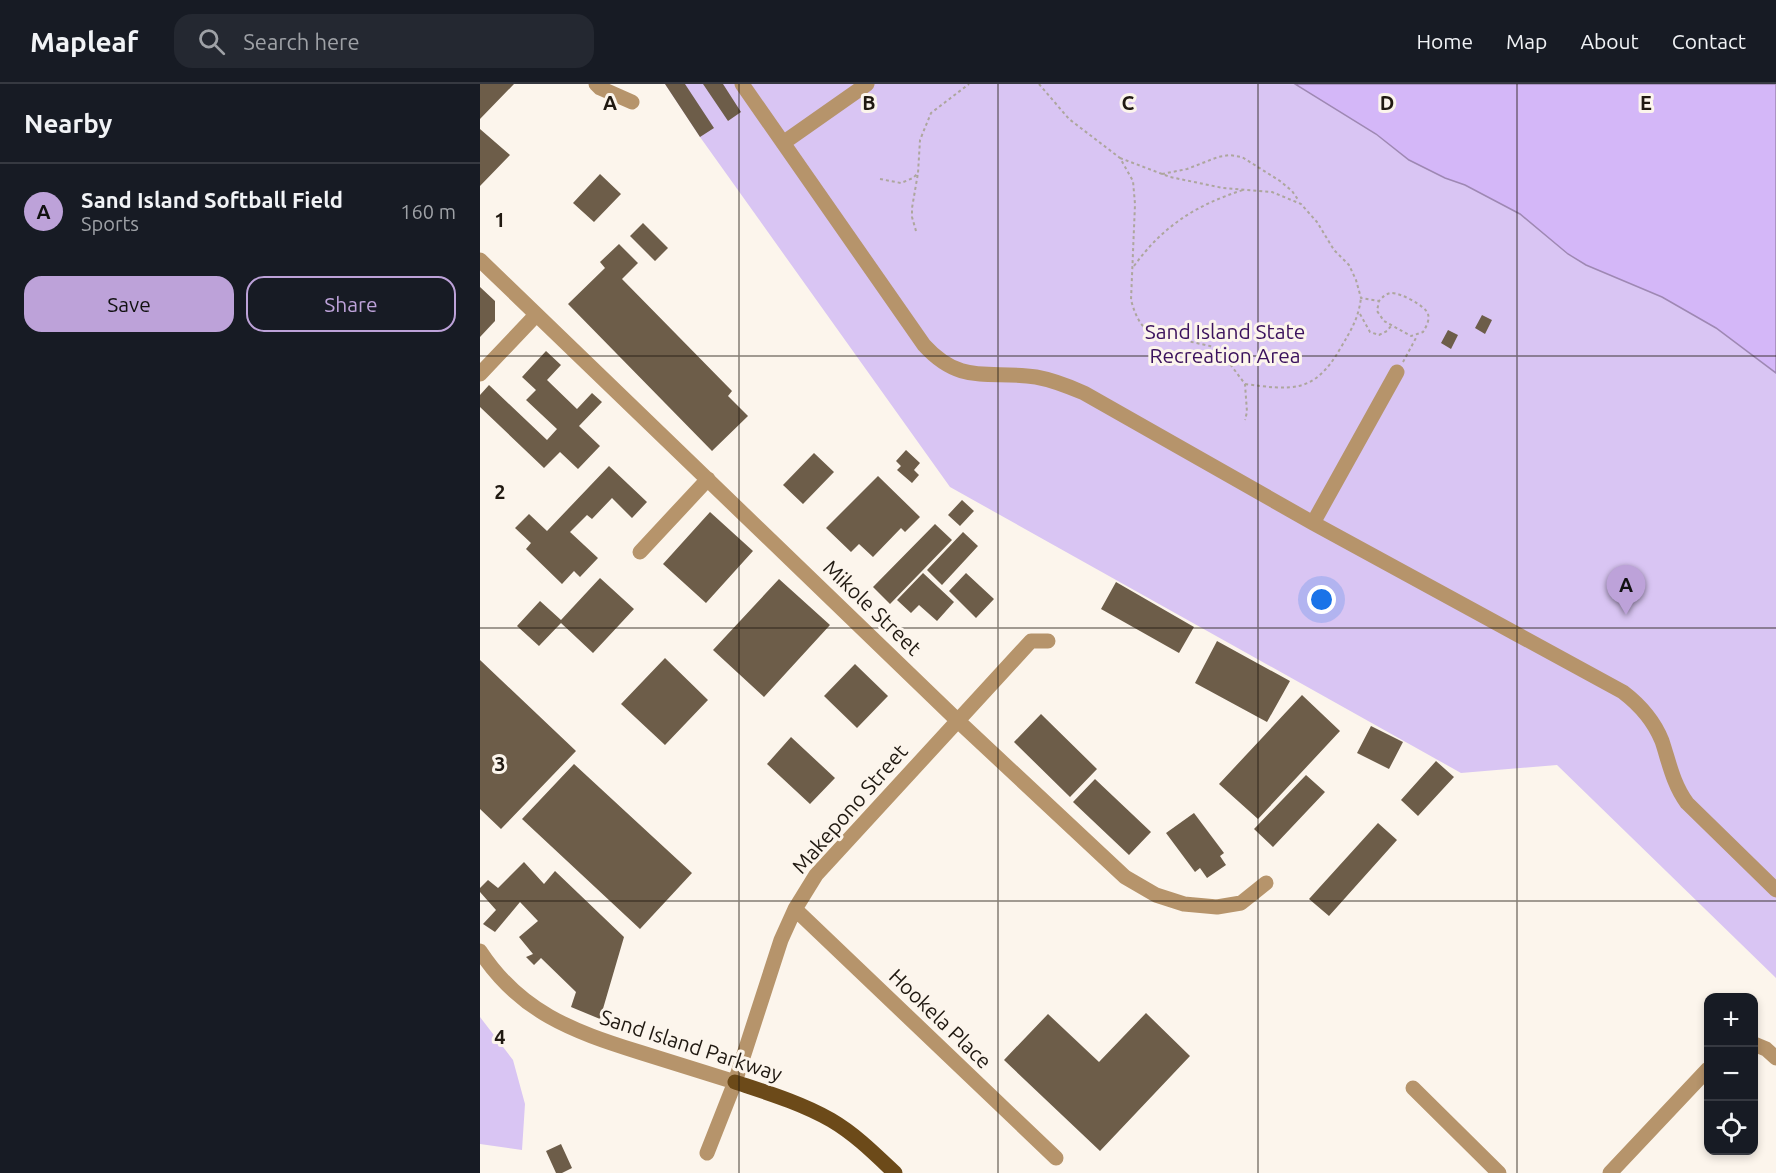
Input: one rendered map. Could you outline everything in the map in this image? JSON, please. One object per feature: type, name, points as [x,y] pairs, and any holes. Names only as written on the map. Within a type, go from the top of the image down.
[{"type":"main road","name":"Sand Island Parkway","points":[[735,1082],[791,1100],[832,1120],[867,1145],[896,1173]]},
{"type":"street","points":[[596,84],[632,102]]},
{"type":"street","points":[[742,84],[924,345],[938,359],[966,373],[1034,377],[1072,388],[1613,686],[1633,700],[1650,718],[1656,728],[1676,785],[1687,803],[1776,890]]},
{"type":"street","points":[[783,143],[867,84]]},
{"type":"street","name":"Mikole Street","points":[[480,260],[957,720],[1125,877],[1156,895],[1184,904],[1217,906],[1241,903],[1266,883]]},
{"type":"street","points":[[480,374],[536,315]]},
{"type":"street","points":[[1314,523],[1397,372]]},
{"type":"street","points":[[640,552],[708,479]]},
{"type":"street","name":"Makepono Street","points":[[707,1153],[735,1082],[781,940],[795,909],[816,875],[1031,641],[1048,641]]},
{"type":"street","name":"Hookela Place","points":[[795,909],[1056,1158]]},
{"type":"street","name":"Sand Island Parkway","points":[[480,951],[512,989],[538,1011],[567,1027],[735,1082]]},
{"type":"street","points":[[1758,1046],[1776,1058]]},
{"type":"street","points":[[1611,1173],[1704,1073]]},
{"type":"street","points":[[1413,1088],[1499,1173]]},
{"type":"path","points":[[916,231],[912,208],[918,173],[920,140],[931,113],[969,84]]},
{"type":"path","points":[[1039,84],[1070,119],[1120,158],[1162,174],[1213,187],[1272,192],[1300,204]]},
{"type":"path","points":[[1162,174],[1179,171],[1218,157],[1229,155],[1242,157],[1292,191],[1300,204],[1317,222],[1334,250],[1349,265],[1356,280],[1361,298],[1360,314],[1330,367],[1322,375],[1302,385],[1281,389],[1245,384]]},
{"type":"path","points":[[1120,158],[1133,181],[1135,191],[1131,300],[1135,314],[1143,327],[1151,333],[1210,346],[1221,352],[1245,384],[1247,412],[1245,420]]},
{"type":"path","points":[[880,179],[901,183],[918,173]]},
{"type":"path","points":[[1133,267],[1148,247],[1180,218],[1204,204],[1245,189]]},
{"type":"path","points":[[1397,372],[1417,336],[1427,326],[1428,315],[1425,309],[1401,294],[1393,292],[1385,295],[1379,301],[1377,310],[1384,321],[1411,336],[1417,336]]},
{"type":"path","points":[[1361,298],[1379,301]]},
{"type":"path","points":[[1360,314],[1371,332],[1379,335],[1387,331],[1391,325]]},
{"type":"green space","name":"Sand Island State Recreation Area","points":[[665,84],[1295,84],[1376,134],[1409,160],[1465,185],[1520,214],[1568,254],[1586,265],[1662,297],[1716,328],[1776,373],[1776,978],[1557,765],[1461,773],[950,487],[700,137]]},
{"type":"green space","points":[[480,1017],[513,1060],[525,1104],[522,1150],[480,1144]]},
{"type":"shaded area","points":[[1295,84],[1776,84],[1776,373],[1716,328],[1662,297],[1586,265],[1568,254],[1520,214],[1465,185],[1409,160],[1376,134]]},
{"type":"building","points":[[480,84],[514,84],[480,119]]},
{"type":"building","points":[[665,84],[685,84],[714,128],[700,137]]},
{"type":"building","points":[[703,84],[723,84],[741,112],[728,121]]},
{"type":"building","points":[[480,129],[510,155],[480,186]]},
{"type":"building","points":[[600,174],[621,194],[594,222],[573,203]]},
{"type":"building","points":[[643,223],[668,248],[655,261],[630,236]]},
{"type":"building","points":[[619,244],[638,263],[622,279],[732,391],[728,396],[748,416],[712,451],[568,304],[605,268],[600,262]]},
{"type":"building","points":[[480,287],[495,301],[495,321],[480,337]]},
{"type":"building","points":[[1482,315],[1492,320],[1485,334],[1475,328]]},
{"type":"building","points":[[1448,330],[1458,335],[1451,349],[1441,343]]},
{"type":"building","points":[[546,351],[561,365],[547,380],[577,409],[592,393],[602,402],[579,426],[600,446],[578,469],[560,452],[544,468],[480,407],[480,395],[489,385],[547,440],[557,429],[526,400],[536,390],[522,377]]},
{"type":"building","points":[[906,450],[920,463],[914,470],[919,475],[912,483],[897,470],[901,466],[896,461]]},
{"type":"building","points":[[814,453],[834,472],[803,504],[783,485]]},
{"type":"building","points":[[609,466],[647,502],[632,518],[612,498],[592,519],[587,515],[570,532],[598,558],[580,577],[574,571],[562,584],[526,549],[531,543],[515,528],[529,514],[547,531]]},
{"type":"building","points":[[878,476],[920,517],[905,532],[901,528],[873,557],[859,544],[851,552],[826,528]]},
{"type":"building","points":[[962,500],[974,511],[960,526],[948,515]]},
{"type":"building","points":[[710,512],[753,551],[706,603],[663,564]]},
{"type":"building","points":[[935,524],[952,540],[890,604],[873,587]]},
{"type":"building","points":[[963,532],[978,546],[942,585],[927,570]]},
{"type":"building","points":[[923,573],[954,602],[937,621],[919,605],[911,613],[897,600]]},
{"type":"building","points":[[966,573],[994,599],[976,618],[949,591]]},
{"type":"building","points":[[600,578],[634,609],[593,653],[561,623],[539,646],[517,626],[540,601],[561,620]]},
{"type":"building","points":[[779,579],[830,625],[764,697],[713,650]]},
{"type":"building","points":[[1116,582],[1194,627],[1179,653],[1101,609]]},
{"type":"building","points":[[1217,641],[1290,681],[1267,722],[1195,683]]},
{"type":"building","points":[[665,658],[708,700],[665,745],[621,704]]},
{"type":"building","points":[[480,660],[576,751],[501,829],[480,809]]},
{"type":"building","points":[[855,664],[888,696],[857,728],[824,696]]},
{"type":"building","points":[[1302,695],[1340,731],[1258,819],[1219,784]]},
{"type":"building","points":[[1041,714],[1097,769],[1070,797],[1014,742]]},
{"type":"building","points":[[1371,726],[1403,742],[1389,769],[1357,753]]},
{"type":"building","points":[[791,737],[835,778],[810,804],[767,764]]},
{"type":"building","points":[[1436,761],[1454,777],[1418,816],[1401,800]]},
{"type":"building","points":[[574,764],[692,873],[640,929],[522,819]]},
{"type":"building","points":[[1306,775],[1325,792],[1273,847],[1254,829]]},
{"type":"building","points":[[1095,779],[1151,832],[1129,855],[1073,802]]},
{"type":"building","points":[[1194,813],[1224,853],[1220,856],[1226,865],[1207,878],[1200,868],[1195,872],[1166,833]]},
{"type":"building","points":[[1378,823],[1397,840],[1329,916],[1309,899]]},
{"type":"building","points":[[524,862],[544,884],[555,871],[624,937],[600,1019],[571,1007],[576,992],[541,958],[534,965],[526,957],[533,954],[519,937],[538,921],[520,902],[495,932],[483,924],[496,910],[480,892],[480,888],[488,880],[498,888]]},
{"type":"building","points":[[1146,1013],[1190,1056],[1100,1151],[1004,1060],[1048,1014],[1099,1062]]},
{"type":"building","points":[[561,1144],[572,1168],[556,1173],[546,1151]]},
{"type":"place","name":"Sand Island Softball Field","points":[[1626,615]]}]
